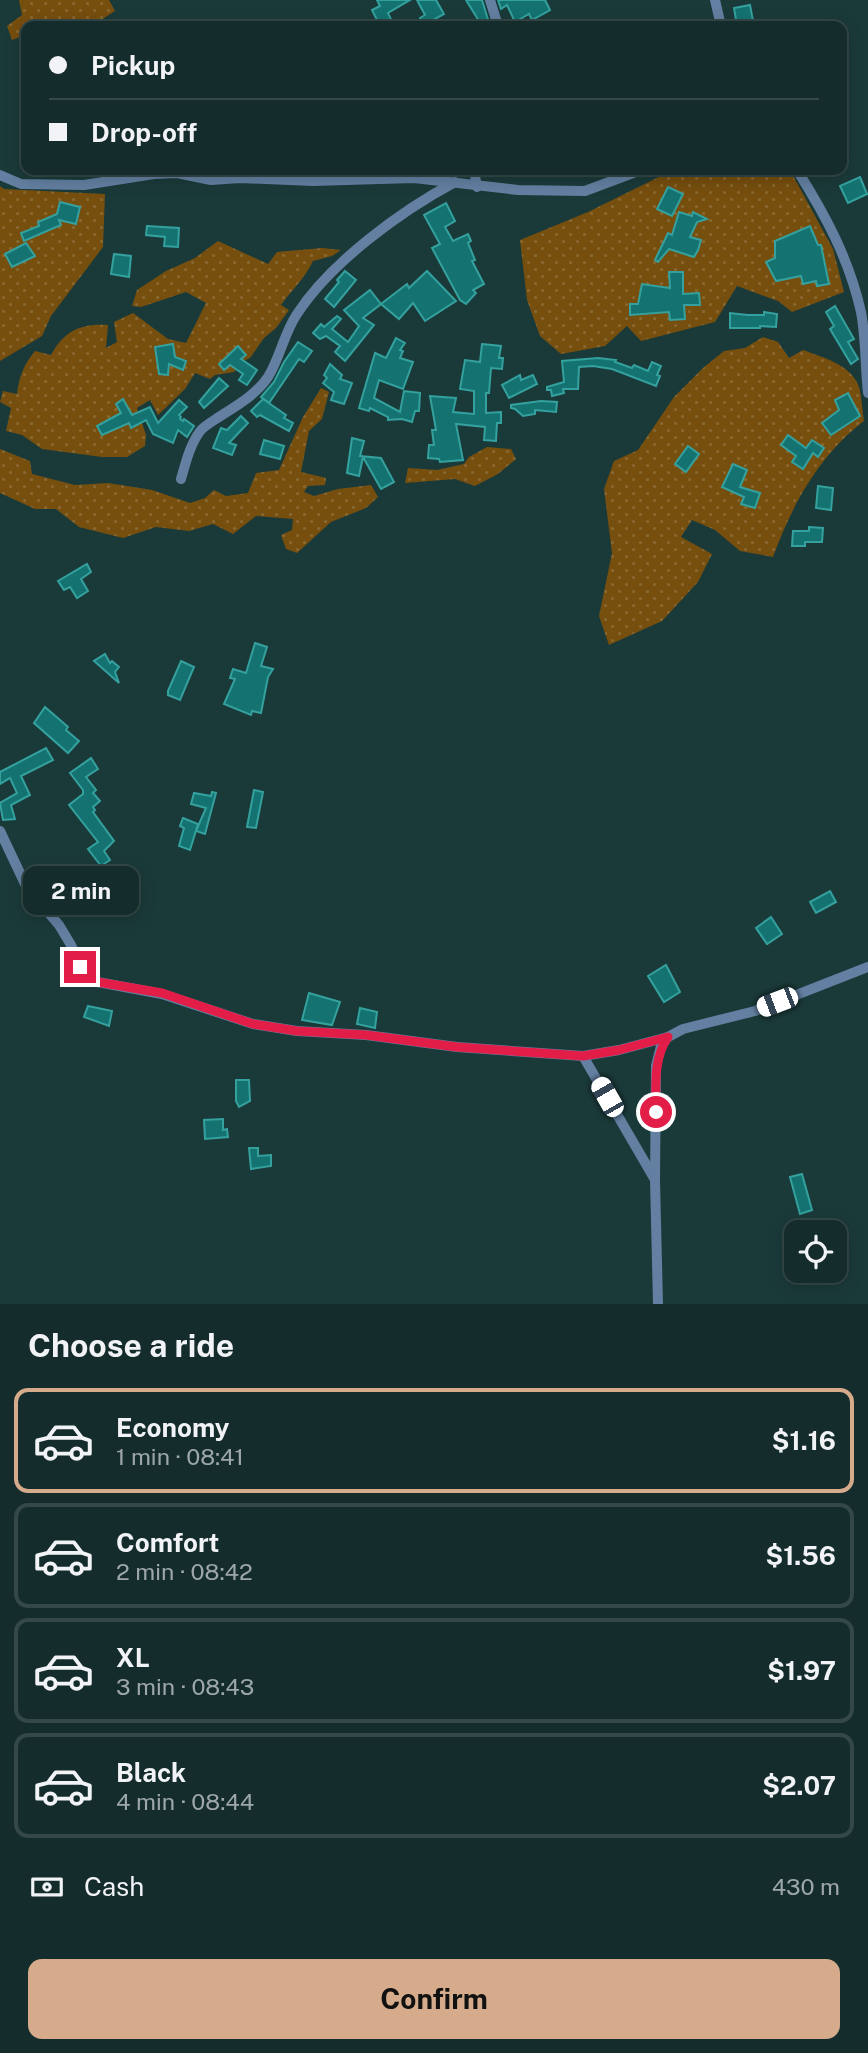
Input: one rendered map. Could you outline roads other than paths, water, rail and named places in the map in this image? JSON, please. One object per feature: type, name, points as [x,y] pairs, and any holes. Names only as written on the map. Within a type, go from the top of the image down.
[{"type":"street","points":[[490,0],[496,21]]},
{"type":"street","points":[[715,0],[720,21]]},
{"type":"street","points":[[0,175],[21,184],[84,185],[148,175]]},
{"type":"street","points":[[187,175],[211,180],[414,178],[477,187],[584,191],[627,175]]},
{"type":"street","points":[[475,175],[477,187]]},
{"type":"street","points":[[800,175],[819,205],[846,259],[865,314],[868,393]]},
{"type":"street","points":[[181,479],[189,451],[202,428],[250,397],[268,377],[283,339],[311,296],[363,244],[428,197],[455,182]]},
{"type":"street","points":[[0,831],[27,888],[59,925],[80,967],[92,981],[162,993],[253,1024],[297,1031],[583,1056],[619,1050],[668,1037],[682,1028],[755,1011],[868,967]]},
{"type":"street","points":[[658,1304],[656,1066],[661,1046],[668,1037]]},
{"type":"street","points":[[583,1056],[655,1180]]}]
